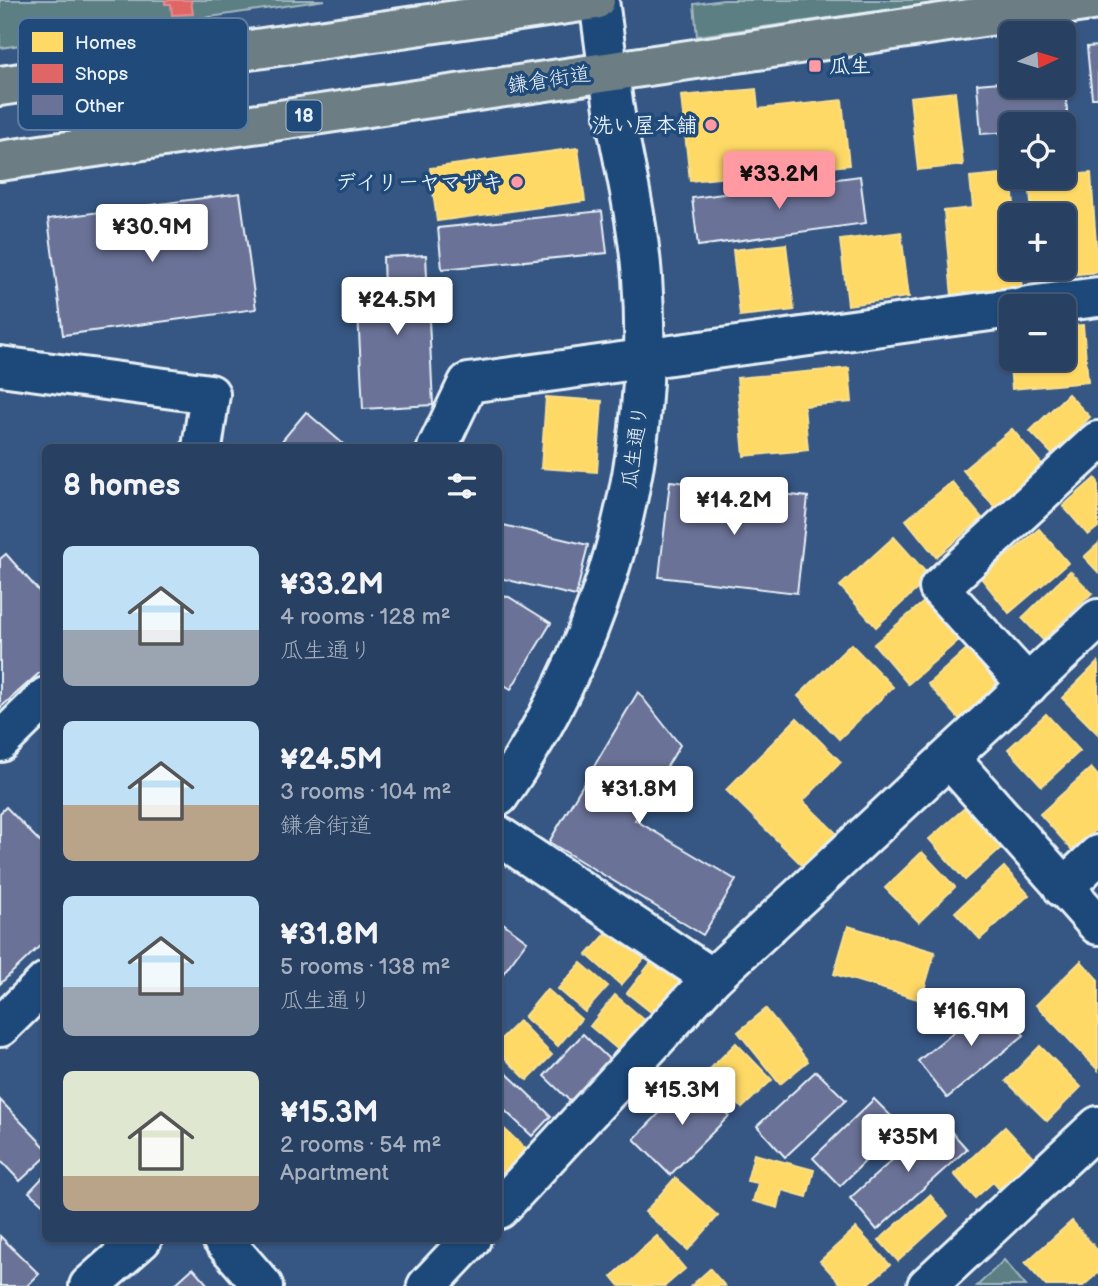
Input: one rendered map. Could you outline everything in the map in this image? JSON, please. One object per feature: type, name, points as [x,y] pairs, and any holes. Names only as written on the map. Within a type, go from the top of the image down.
[{"type":"main road","points":[[248,50],[597,0]]},
{"type":"main road","name":"鎌倉街道","points":[[248,124],[1098,0]]},
{"type":"main road","points":[[0,86],[18,83]]},
{"type":"main road","name":"鎌倉街道","points":[[0,161],[210,130]]},
{"type":"street","name":"瓜生通り","points":[[502,792],[533,747],[570,677],[601,599],[623,523],[639,441],[645,356],[642,277],[635,211],[597,0]]},
{"type":"street","points":[[1076,300],[1098,297]]},
{"type":"street","points":[[439,444],[468,383],[645,356],[999,311]]},
{"type":"street","points":[[0,366],[210,394],[203,444]]},
{"type":"street","points":[[1028,685],[939,588],[1098,441]]},
{"type":"street","points":[[502,1206],[712,978],[1098,619]]},
{"type":"street","points":[[0,742],[42,701]]},
{"type":"street","points":[[950,759],[1098,925]]},
{"type":"street","points":[[502,838],[712,978]]},
{"type":"street","points":[[1063,888],[1098,855]]},
{"type":"street","points":[[0,1027],[42,988]]},
{"type":"street","points":[[927,1286],[1098,1126]]},
{"type":"street","points":[[89,1286],[139,1242]]},
{"type":"street","points":[[225,1242],[263,1286]]},
{"type":"street","points":[[427,1286],[468,1242]]},
{"type":"green space","points":[[0,0],[325,0],[203,18],[18,18],[18,45],[0,48]]},
{"type":"green space","points":[[723,0],[958,0],[697,36],[694,4]]},
{"type":"green space","points":[[1004,1260],[1026,1286],[977,1286]]},
{"type":"building: Homes","points":[[756,89],[758,109],[842,100],[849,165],[690,181],[681,96]]},
{"type":"building: Homes","points":[[955,92],[963,165],[918,170],[910,97]]},
{"type":"building: Homes","points":[[578,148],[585,201],[437,221],[430,168]]},
{"type":"building: Homes","points":[[1091,173],[1098,272],[1076,274],[1076,203],[1031,203],[1030,189],[1076,189],[1076,174]]},
{"type":"building: Homes","points":[[999,174],[999,189],[1013,189],[1014,203],[999,203],[999,280],[1021,280],[1022,290],[952,296],[944,211],[973,208],[970,177]]},
{"type":"building: Homes","points":[[901,232],[909,297],[848,305],[840,240]]},
{"type":"building: Homes","points":[[786,244],[794,310],[740,316],[733,250]]},
{"type":"building: Homes","points":[[1076,325],[1083,325],[1088,382],[1012,389],[1010,371],[1076,371]]},
{"type":"building: Homes","points":[[849,368],[852,402],[804,406],[808,450],[744,456],[737,378]]},
{"type":"building: Homes","points":[[1068,394],[1090,417],[1052,454],[1030,431]]},
{"type":"building: Homes","points":[[546,397],[602,401],[597,472],[541,468]]},
{"type":"building: Homes","points":[[1012,429],[1044,467],[995,508],[963,470]]},
{"type":"building: Homes","points":[[1095,478],[1098,482],[1098,527],[1088,535],[1063,506]]},
{"type":"building: Homes","points":[[952,482],[982,518],[936,557],[906,520]]},
{"type":"building: Homes","points":[[1039,529],[1068,563],[1009,613],[981,578]]},
{"type":"building: Homes","points":[[894,537],[930,577],[876,627],[840,586]]},
{"type":"building: Homes","points":[[1098,544],[1098,572],[1084,557]]},
{"type":"building: Homes","points":[[1070,571],[1092,593],[1043,640],[1022,618]]},
{"type":"building: Homes","points":[[925,601],[959,640],[908,684],[874,644]]},
{"type":"building: Homes","points":[[851,644],[893,687],[839,739],[798,696]]},
{"type":"building: Homes","points":[[970,646],[1005,685],[964,724],[928,684]]},
{"type":"building: Homes","points":[[1098,662],[1098,734],[1062,698]]},
{"type":"building: Homes","points":[[1046,714],[1080,751],[1042,786],[1008,749]]},
{"type":"building: Homes","points":[[797,718],[841,762],[803,801],[837,834],[804,867],[726,790]]},
{"type":"building: Homes","points":[[1091,768],[1098,776],[1098,828],[1073,851],[1040,814]]},
{"type":"building: Homes","points":[[967,806],[1002,847],[965,880],[929,839]]},
{"type":"building: Homes","points":[[922,852],[955,887],[919,922],[885,888]]},
{"type":"building: Homes","points":[[1004,867],[1029,895],[980,939],[955,912]]},
{"type":"building: Homes","points":[[613,926],[651,951],[621,985],[587,955]]},
{"type":"building: Homes","points":[[848,926],[935,952],[921,1000],[834,974]]},
{"type":"building: Homes","points":[[656,956],[685,979],[656,1016],[627,993]]},
{"type":"building: Homes","points":[[1081,961],[1098,980],[1098,1070],[1036,1005]]},
{"type":"building: Homes","points":[[581,963],[608,986],[585,1012],[558,989]]},
{"type":"building: Homes","points":[[547,989],[581,1019],[558,1046],[524,1017]]},
{"type":"building: Homes","points":[[615,995],[647,1022],[621,1052],[590,1026]]},
{"type":"building: Homes","points":[[766,1009],[808,1061],[780,1084],[738,1032]]},
{"type":"building: Homes","points":[[519,1021],[552,1055],[527,1080],[502,1055],[502,1038]]},
{"type":"building: Homes","points":[[736,1043],[772,1080],[742,1108],[706,1073]]},
{"type":"building: Homes","points":[[1040,1046],[1081,1087],[1047,1121],[1006,1081]]},
{"type":"building: Homes","points":[[502,1127],[526,1149],[502,1177]]},
{"type":"building: Homes","points":[[1005,1127],[1035,1159],[1001,1191],[993,1182],[975,1198],[954,1174]]},
{"type":"building: Homes","points":[[754,1154],[814,1170],[807,1197],[782,1190],[778,1208],[753,1201],[758,1183],[747,1181]]},
{"type":"building: Homes","points":[[675,1178],[718,1216],[688,1250],[645,1212]]},
{"type":"building: Homes","points":[[930,1195],[948,1216],[898,1261],[879,1240]]},
{"type":"building: Homes","points":[[1072,1221],[1098,1251],[1098,1273],[1083,1286],[1046,1286],[1025,1263]]},
{"type":"building: Homes","points":[[856,1228],[890,1265],[866,1286],[843,1286],[820,1261]]},
{"type":"building: Homes","points":[[657,1236],[685,1269],[665,1286],[620,1286],[612,1276]]},
{"type":"building: Homes","points":[[710,1269],[725,1286],[691,1286]]},
{"type":"building: Shops","points":[[165,0],[191,0],[193,14],[172,15],[171,4],[165,4]]},
{"type":"building: Other","points":[[1098,46],[1098,98],[1092,98],[1087,47]]},
{"type":"building: Other","points":[[999,82],[999,98],[1066,98],[1067,112],[999,112],[999,133],[981,134],[977,84]]},
{"type":"building: Other","points":[[860,176],[866,223],[698,246],[692,198]]},
{"type":"building: Other","points":[[240,193],[256,309],[63,335],[48,219]]},
{"type":"building: Other","points":[[602,211],[607,253],[442,269],[438,228]]},
{"type":"building: Other","points":[[426,255],[433,405],[363,409],[357,293],[384,292],[383,257]]},
{"type":"building: Other","points":[[306,412],[343,444],[279,444]]},
{"type":"building: Other","points":[[670,481],[808,497],[797,593],[659,577]]},
{"type":"building: Other","points":[[502,525],[588,545],[576,596],[502,579]]},
{"type":"building: Other","points":[[6,554],[42,594],[42,671],[0,708],[0,559]]},
{"type":"building: Other","points":[[502,596],[509,597],[551,623],[511,689],[502,684]]},
{"type":"building: Other","points":[[638,692],[680,745],[635,820],[736,880],[703,935],[549,842]]},
{"type":"building: Other","points":[[6,807],[42,844],[42,944],[0,984],[0,813]]},
{"type":"building: Other","points":[[502,922],[527,941],[502,975]]},
{"type":"building: Other","points":[[994,999],[1024,1035],[947,1098],[918,1061]]},
{"type":"building: Other","points":[[583,1034],[611,1061],[571,1102],[544,1076]]},
{"type":"building: Other","points":[[502,1069],[551,1116],[532,1136],[502,1108]]},
{"type":"building: Other","points":[[816,1071],[846,1100],[785,1157],[757,1126]]},
{"type":"building: Other","points":[[693,1079],[729,1116],[670,1175],[634,1139]]},
{"type":"building: Other","points":[[874,1099],[901,1126],[840,1186],[813,1158]]},
{"type":"building: Other","points":[[0,1100],[42,1144],[42,1161],[20,1181],[0,1160]]},
{"type":"building: Other","points":[[939,1118],[967,1149],[877,1230],[850,1198]]},
{"type":"building: Other","points":[[42,1178],[42,1203],[29,1192]]},
{"type":"building: Other","points":[[0,1236],[39,1274],[27,1286],[0,1286]]},
{"type":"building: Other","points":[[193,1268],[209,1286],[173,1286]]},
{"type":"place","name":"瓜生","points":[[815,66]]},
{"type":"place","name":"洗い屋本舗","points":[[711,125]]},
{"type":"place","name":"デイリーヤマザキ","points":[[517,182]]}]
